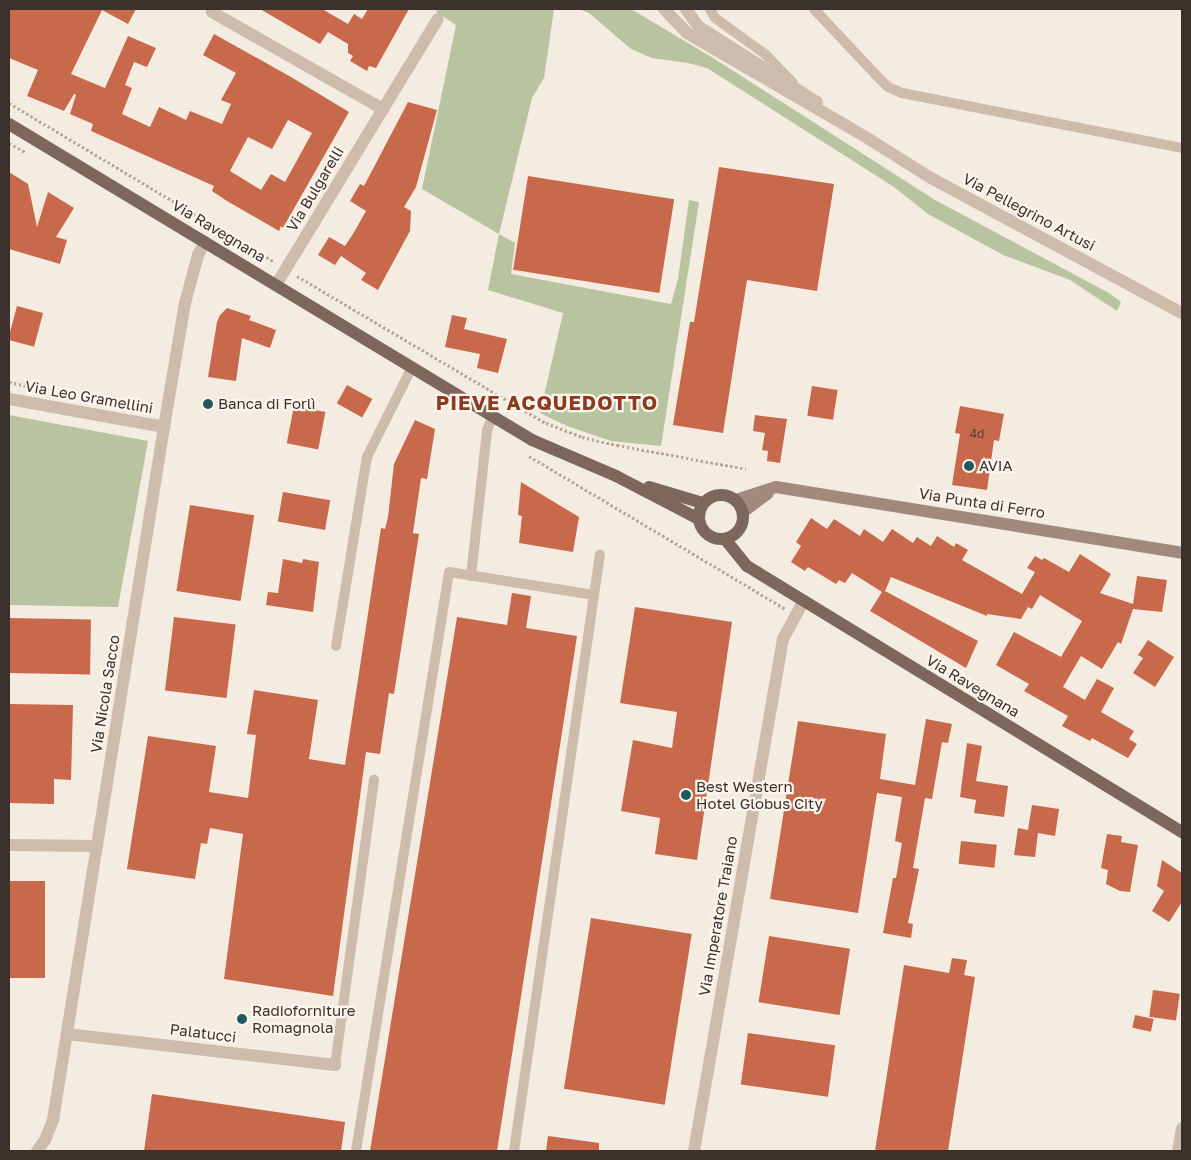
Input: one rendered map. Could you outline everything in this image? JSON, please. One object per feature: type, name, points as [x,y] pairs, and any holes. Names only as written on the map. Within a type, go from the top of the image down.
[{"type":"main road","name":"Via Ravegnana","points":[[9,124],[532,440],[616,476],[699,519]]},
{"type":"main road","name":"Via Ravegnana","points":[[616,476],[703,503]]},
{"type":"main road","points":[[723,494],[736,500],[743,512],[742,524],[729,536],[718,539],[705,532],[699,519],[703,503],[709,498],[723,494]]},
{"type":"main road","name":"Via Ravegnana","points":[[729,536],[747,566],[1182,832]]},
{"type":"street","points":[[664,9],[687,34],[864,136]]},
{"type":"street","points":[[686,9],[698,26],[797,87],[864,136]]},
{"type":"street","points":[[212,12],[383,109]]},
{"type":"street","name":"Via Bulgarelli","points":[[276,285],[438,19]]},
{"type":"street","name":"Via Pellegrino Artusi","points":[[864,136],[931,178],[1182,313]]},
{"type":"street","name":"Via Nicola Sacco","points":[[37,1151],[45,1140],[53,1120],[185,303],[198,255],[205,242]]},
{"type":"street","name":"Via Leo Gramellini","points":[[9,399],[164,427]]},
{"type":"street","points":[[743,512],[776,487]]},
{"type":"street","name":"Via Punta di Ferro","points":[[736,500],[776,487],[1182,553]]},
{"type":"street","name":"Via Imperatore Traiano","points":[[694,1151],[783,639],[803,602]]},
{"type":"street","points":[[9,845],[97,846]]},
{"type":"street","name":"Palatucci","points":[[67,1034],[335,1065]]},
{"type":"street","points":[[1178,1151],[1182,1128]]},
{"type":"lane","points":[[710,9],[715,18],[765,54],[797,87]]},
{"type":"lane","points":[[814,9],[888,86],[902,93],[1182,148]]},
{"type":"lane","points":[[822,9],[854,51]]},
{"type":"lane","points":[[336,646],[367,457],[412,367]]},
{"type":"lane","points":[[471,576],[486,430],[493,416]]},
{"type":"lane","points":[[514,1151],[600,554]]},
{"type":"lane","points":[[356,1151],[449,572],[594,595]]},
{"type":"lane","points":[[335,1065],[374,780]]},
{"type":"path","points":[[9,103],[546,423],[582,437],[746,469]]},
{"type":"path","points":[[9,143],[34,158]]},
{"type":"path","points":[[528,455],[796,615]]},
{"type":"green space","points":[[438,9],[554,9],[544,78],[532,98],[499,234],[422,189],[456,25],[436,12]]},
{"type":"green space","points":[[579,9],[631,9],[713,58],[935,200],[1109,293],[1121,302],[1117,311],[1070,280],[1003,255],[928,214],[894,187],[707,68],[688,63],[652,58],[631,49],[589,13]]},
{"type":"green space","points":[[689,200],[699,202],[661,446],[611,441],[567,426],[540,413],[563,313],[488,290],[499,234],[515,243],[511,274],[671,304],[678,279]]},
{"type":"green space","points":[[9,415],[148,441],[118,607],[9,605]]},
{"type":"building","points":[[9,9],[136,9],[128,24],[102,10],[71,74],[105,88],[128,36],[156,48],[147,67],[134,62],[125,85],[132,88],[122,114],[150,127],[159,107],[186,120],[190,111],[222,124],[231,104],[221,100],[236,73],[203,55],[214,34],[349,112],[283,228],[281,226],[279,231],[212,191],[214,186],[91,131],[93,124],[70,114],[76,95],[74,94],[64,111],[27,96],[38,70],[9,58]],"holes":[[[288,120],[312,133],[285,182],[271,174],[261,190],[230,171],[248,137],[272,149]]]},
{"type":"building","points":[[260,9],[322,9],[348,24],[354,14],[362,19],[368,9],[409,9],[376,68],[369,66],[367,71],[350,61],[353,56],[348,53],[348,44],[328,32],[320,44]]},
{"type":"building","points":[[408,102],[437,110],[416,187],[404,207],[411,211],[410,231],[378,290],[361,280],[366,273],[341,256],[335,265],[318,255],[329,237],[345,246],[353,234],[366,211],[350,201],[360,184],[364,186]]},
{"type":"building","points":[[719,167],[834,184],[817,291],[747,280],[723,433],[673,425],[690,322],[694,322]]},
{"type":"building","points":[[9,172],[28,184],[37,227],[48,192],[74,208],[56,237],[67,240],[60,264],[9,249]]},
{"type":"building","points":[[528,176],[674,199],[659,293],[513,270]]},
{"type":"building","points":[[17,306],[43,313],[34,347],[9,340]]},
{"type":"building","points":[[227,308],[251,316],[249,320],[276,330],[270,348],[242,338],[236,381],[208,377],[217,322],[220,315]]},
{"type":"building","points":[[452,315],[467,318],[464,329],[507,339],[498,373],[477,368],[480,354],[445,347]]},
{"type":"building","points":[[347,385],[372,399],[362,417],[337,403]]},
{"type":"building","points":[[812,386],[838,390],[833,420],[807,416]]},
{"type":"building","points":[[294,406],[325,412],[318,449],[287,443]]},
{"type":"building","points":[[960,406],[1004,414],[999,441],[994,440],[987,490],[952,485],[960,434],[955,433]]},
{"type":"building","points":[[755,415],[787,419],[780,463],[767,461],[768,451],[762,450],[765,433],[753,431]]},
{"type":"building","points":[[415,420],[435,429],[427,479],[421,478],[413,533],[419,534],[394,694],[389,693],[380,754],[366,752],[333,996],[224,979],[243,834],[210,828],[207,844],[201,843],[195,879],[127,869],[148,736],[216,746],[209,792],[248,798],[256,735],[247,734],[254,690],[318,700],[309,759],[345,765],[381,528],[385,529],[388,517],[394,464]]},
{"type":"building","points":[[521,482],[579,517],[573,552],[519,543],[522,516],[518,515]]},
{"type":"building","points":[[283,492],[330,500],[325,530],[278,522]]},
{"type":"building","points":[[190,505],[254,515],[241,601],[176,591]]},
{"type":"building","points":[[811,518],[827,529],[834,519],[860,536],[864,529],[883,542],[892,529],[913,543],[917,537],[931,546],[937,536],[954,547],[956,543],[968,550],[962,560],[1022,594],[1035,572],[1027,568],[1035,556],[1042,560],[1044,558],[1069,572],[1080,554],[1111,574],[1100,593],[1133,604],[1137,576],[1167,580],[1162,612],[1133,609],[1121,644],[1118,642],[1102,669],[1081,656],[1063,687],[1085,700],[1097,679],[1114,688],[1101,712],[1134,731],[1129,739],[1137,744],[1128,758],[1092,738],[1090,741],[1062,726],[1068,716],[1024,691],[1029,684],[996,665],[1014,632],[1061,657],[1082,621],[1040,595],[1032,609],[1028,607],[1021,619],[987,614],[987,616],[891,577],[885,591],[978,641],[966,668],[870,611],[882,592],[852,573],[845,583],[839,580],[836,584],[808,567],[805,571],[791,562],[801,546],[796,542]]},
{"type":"building","points":[[283,559],[302,563],[303,559],[319,562],[313,612],[266,605],[268,592],[278,593]]},
{"type":"building","points":[[512,593],[531,596],[526,628],[577,636],[497,1151],[370,1151],[457,617],[507,625]]},
{"type":"building","points":[[635,607],[732,622],[697,860],[655,854],[660,818],[621,811],[633,740],[672,748],[677,712],[620,703]]},
{"type":"building","points":[[174,617],[236,625],[227,698],[165,690]]},
{"type":"building","points":[[9,618],[91,619],[90,674],[9,673]]},
{"type":"building","points":[[1148,640],[1174,657],[1155,687],[1133,673],[1143,658],[1138,655]]},
{"type":"building","points":[[9,704],[73,705],[71,780],[54,779],[54,804],[9,803]]},
{"type":"building","points":[[926,719],[952,724],[948,743],[942,742],[932,799],[925,798],[913,868],[919,869],[908,923],[913,924],[911,938],[883,933],[893,878],[896,878],[902,843],[895,841],[902,797],[877,793],[858,913],[770,899],[798,721],[886,734],[880,779],[915,785]]},
{"type":"building","points":[[967,743],[982,746],[976,781],[1008,786],[1004,817],[974,813],[976,800],[960,797]]},
{"type":"building","points":[[1032,805],[1059,809],[1055,836],[1038,833],[1035,857],[1014,855],[1018,828],[1028,830]]},
{"type":"building","points":[[1107,834],[1122,836],[1121,842],[1138,845],[1130,892],[1120,891],[1106,884],[1108,870],[1101,868]]},
{"type":"building","points":[[961,841],[997,845],[994,868],[959,864]]},
{"type":"building","points":[[1162,860],[1182,873],[1182,902],[1169,922],[1152,911],[1164,891],[1157,886]]},
{"type":"building","points":[[9,881],[45,881],[45,978],[9,978]]},
{"type":"building","points":[[591,918],[692,934],[665,1105],[564,1089]]},
{"type":"building","points":[[769,936],[850,949],[840,1015],[759,1002]]},
{"type":"building","points":[[952,958],[967,960],[964,975],[975,977],[948,1151],[875,1151],[904,965],[949,973]]},
{"type":"building","points":[[1153,990],[1180,994],[1176,1020],[1149,1017]]},
{"type":"building","points":[[1135,1015],[1154,1019],[1151,1032],[1132,1028]]},
{"type":"building","points":[[748,1033],[835,1045],[828,1097],[741,1084]]},
{"type":"building","points":[[152,1094],[345,1122],[341,1151],[144,1151]]},
{"type":"building","points":[[548,1136],[599,1143],[599,1151],[546,1151]]},
{"type":"place","name":"Banca di Forlì","points":[[208,404]]},
{"type":"place","name":"AVIA","points":[[969,466]]},
{"type":"place","name":"Best Western Hotel Globus City","points":[[686,795]]},
{"type":"place","name":"Radioforniture Romagnola","points":[[242,1019]]},
{"type":"district","name":"PIEVE ACQUEDOTTO","points":[[547,402]]}]
